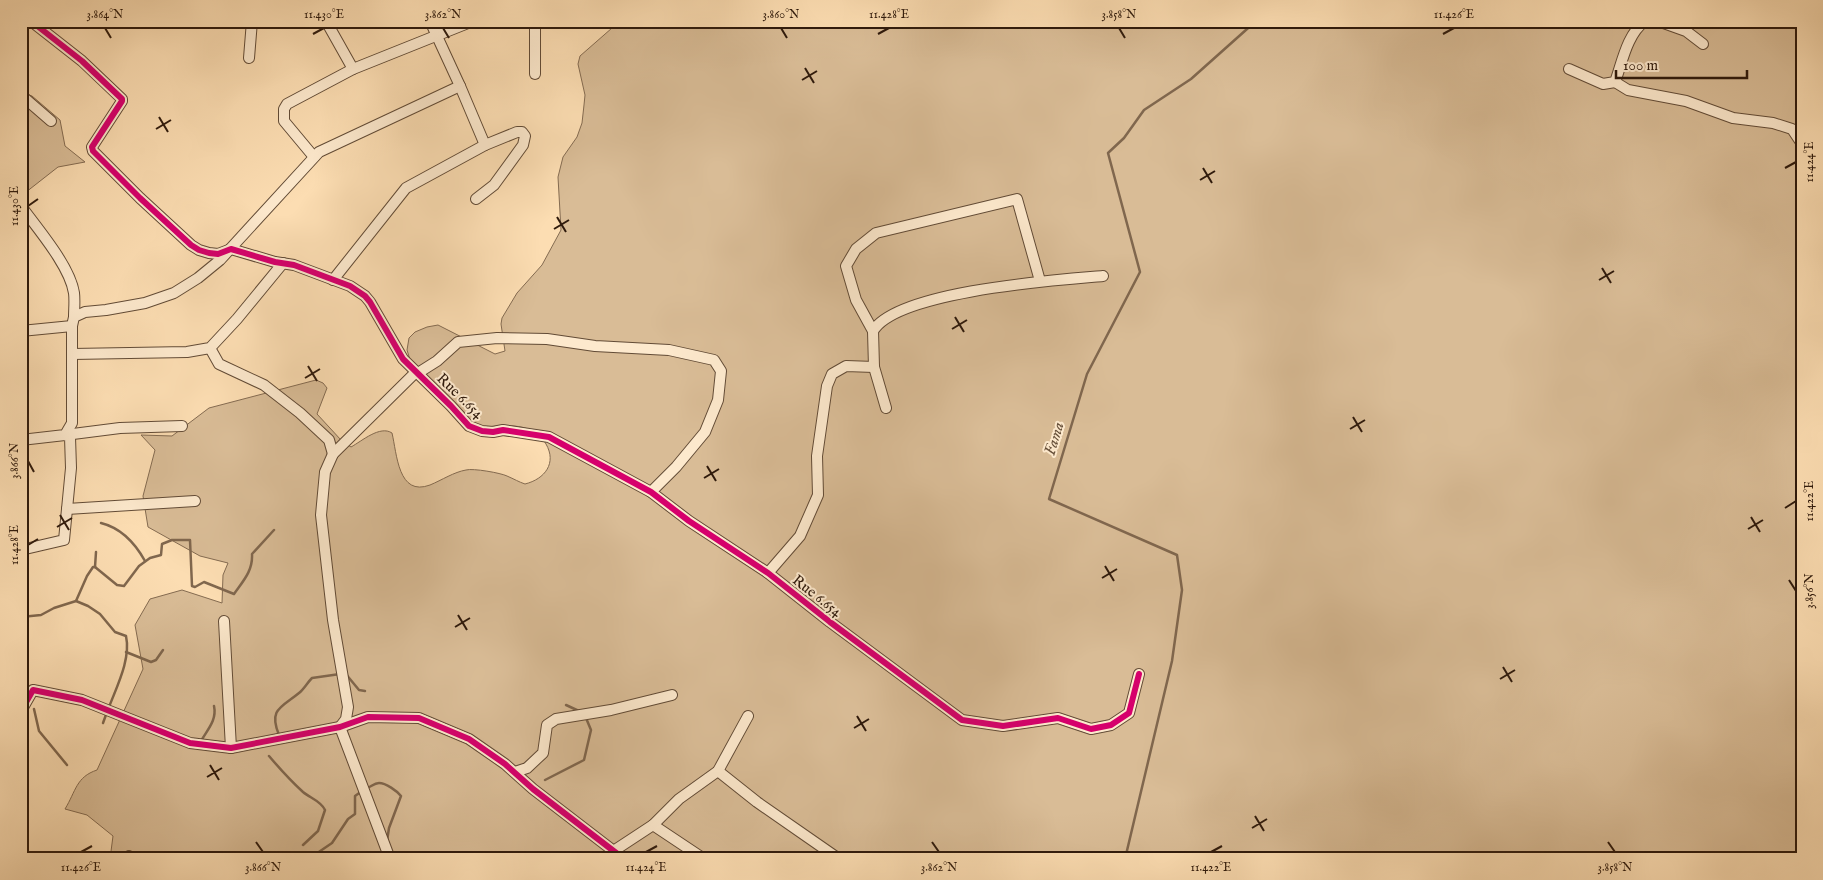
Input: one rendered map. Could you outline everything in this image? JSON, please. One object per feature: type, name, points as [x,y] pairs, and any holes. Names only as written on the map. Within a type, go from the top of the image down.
[{"type":"street","name":"Rue 6.654","points":[[31,21],[82,62],[122,98],[92,147],[140,198],[192,245],[209,254],[218,254],[231,249],[294,265],[350,286],[365,296],[380,317],[397,350],[472,428],[493,432],[503,430],[549,436],[651,492],[689,521],[768,573],[830,622],[962,720],[1003,726],[1058,718],[1091,728],[1112,725],[1129,714],[1139,674]]},
{"type":"street","points":[[249,58],[252,21]]},
{"type":"street","points":[[326,21],[353,69]]},
{"type":"street","points":[[430,21],[485,145]]},
{"type":"street","points":[[314,157],[284,121],[284,109],[287,104],[353,69],[473,21]]},
{"type":"street","points":[[535,21],[535,74]]},
{"type":"street","points":[[1615,82],[1630,41],[1640,25],[1645,21]]},
{"type":"street","points":[[1658,21],[1686,31],[1703,44]]},
{"type":"street","points":[[1569,69],[1603,84],[1615,82],[1628,90],[1686,101],[1732,118],[1773,123],[1792,129],[1802,144]]},
{"type":"street","points":[[21,331],[73,321],[85,312],[145,303],[174,293],[198,278],[231,249],[319,152],[460,86]]},
{"type":"street","points":[[21,95],[51,121]]},
{"type":"street","points":[[333,280],[406,188],[485,145],[517,132],[522,132],[525,136],[523,145],[494,184],[476,199]]},
{"type":"street","points":[[886,408],[874,367],[873,331],[856,300],[846,266],[856,249],[876,233],[1017,200],[1040,282]]},
{"type":"street","points":[[21,206],[59,258],[74,291],[72,423],[64,435]]},
{"type":"street","points":[[72,354],[187,352],[210,348],[237,319],[283,263]]},
{"type":"street","points":[[873,331],[878,324],[904,309],[933,300],[1026,283],[1103,276]]},
{"type":"street","points":[[340,727],[346,719],[348,707],[333,620],[321,515],[325,472],[333,454],[417,372],[437,361],[458,342],[497,338],[547,339],[595,346],[669,350],[714,360],[721,371],[718,400],[705,432],[676,467],[651,492]]},
{"type":"street","points":[[210,348],[219,364],[264,385],[300,412],[329,440],[333,454]]},
{"type":"street","points":[[768,573],[800,536],[818,496],[817,456],[827,386],[832,374],[846,366],[874,367]]},
{"type":"street","points":[[21,440],[120,428],[182,426]]},
{"type":"street","points":[[21,550],[64,540],[71,468],[70,437],[64,435]]},
{"type":"street","points":[[67,509],[195,501]]},
{"type":"street","points":[[224,621],[230,748]]},
{"type":"street","points":[[21,712],[33,690],[82,700],[190,743],[230,748],[340,727],[368,717],[419,718],[469,738],[515,772],[533,789],[615,850],[624,859]]},
{"type":"street","points":[[515,772],[526,768],[543,753],[547,725],[556,719],[610,710],[672,695]]},
{"type":"street","points":[[615,850],[653,825],[679,799],[718,771],[748,716]]},
{"type":"street","points":[[340,727],[390,859]]},
{"type":"street","points":[[718,771],[757,802],[839,859]]},
{"type":"street","points":[[653,825],[704,859]]},
{"type":"shaded area","points":[[620,21],[1802,21],[1802,859],[110,859],[113,836],[87,815],[65,809],[77,785],[90,773],[97,770],[143,669],[135,625],[150,599],[182,590],[222,603],[223,575],[228,563],[200,556],[148,527],[143,496],[155,450],[141,435],[172,436],[209,408],[316,380],[323,383],[327,388],[317,414],[341,440],[351,447],[377,432],[387,431],[392,433],[401,471],[411,485],[419,487],[430,485],[457,472],[470,470],[480,470],[507,476],[525,484],[532,482],[543,474],[547,469],[550,458],[546,444],[539,435],[526,428],[519,427],[475,428],[411,363],[407,350],[409,338],[415,332],[438,325],[495,354],[505,351],[501,324],[502,318],[517,293],[542,265],[561,230],[558,177],[563,157],[577,137],[582,123],[584,105],[585,95],[578,64],[580,56]]},
{"type":"shaded area","points":[[21,92],[32,96],[60,120],[65,146],[85,162],[58,167],[21,196]]},
{"type":"waterway","name":"Fama","points":[[1125,859],[1172,661],[1182,590],[1177,555],[1049,499],[1087,374],[1140,272],[1108,153],[1124,138],[1144,110],[1191,79],[1256,21]]},
{"type":"waterway","points":[[101,523],[108,525],[127,537],[145,561]]},
{"type":"waterway","points":[[95,567],[117,585],[124,586],[139,566],[150,558],[161,555],[162,544],[172,540],[190,540],[192,586],[195,587],[204,582],[234,594],[249,571],[252,554],[274,530]]},
{"type":"waterway","points":[[95,567],[96,552]]},
{"type":"waterway","points":[[76,601],[87,576],[95,567]]},
{"type":"waterway","points":[[21,617],[41,615],[54,608],[76,601],[100,614],[115,632],[126,636],[127,654],[125,663],[109,707]]},
{"type":"waterway","points":[[126,652],[151,662],[156,660],[163,650]]},
{"type":"waterway","points":[[345,673],[359,690],[365,691]]},
{"type":"waterway","points":[[279,735],[275,719],[278,710],[301,691],[312,678],[340,674]]},
{"type":"waterway","points":[[566,705],[579,711]]},
{"type":"waterway","points":[[201,741],[213,720],[214,706]]},
{"type":"waterway","points":[[34,709],[39,731],[67,765]]},
{"type":"waterway","points":[[103,723],[107,712]]},
{"type":"waterway","points":[[545,780],[584,760],[591,730],[586,718]]},
{"type":"waterway","points":[[269,756],[299,788],[318,802],[325,810],[318,831],[303,845]]},
{"type":"waterway","points":[[367,788],[382,783],[401,796],[389,828],[387,841]]},
{"type":"waterway","points":[[310,858],[332,843],[348,819],[355,814],[355,796],[362,791]]},
{"type":"cycle path","points":[[31,21],[82,61],[122,99],[92,147],[93,151],[191,245],[209,253],[218,254],[231,249],[275,262],[294,265],[350,286],[365,296],[370,302],[403,359],[469,426],[482,431],[493,432],[503,430],[549,437],[651,492],[689,521],[768,573],[830,622],[962,720],[1003,726],[1058,718],[1091,729],[1111,725],[1129,713],[1139,674]]},
{"type":"cycle path","points":[[21,711],[33,690],[82,700],[190,743],[231,748],[340,727],[368,717],[419,718],[469,739],[505,764],[533,789],[624,859]]}]
